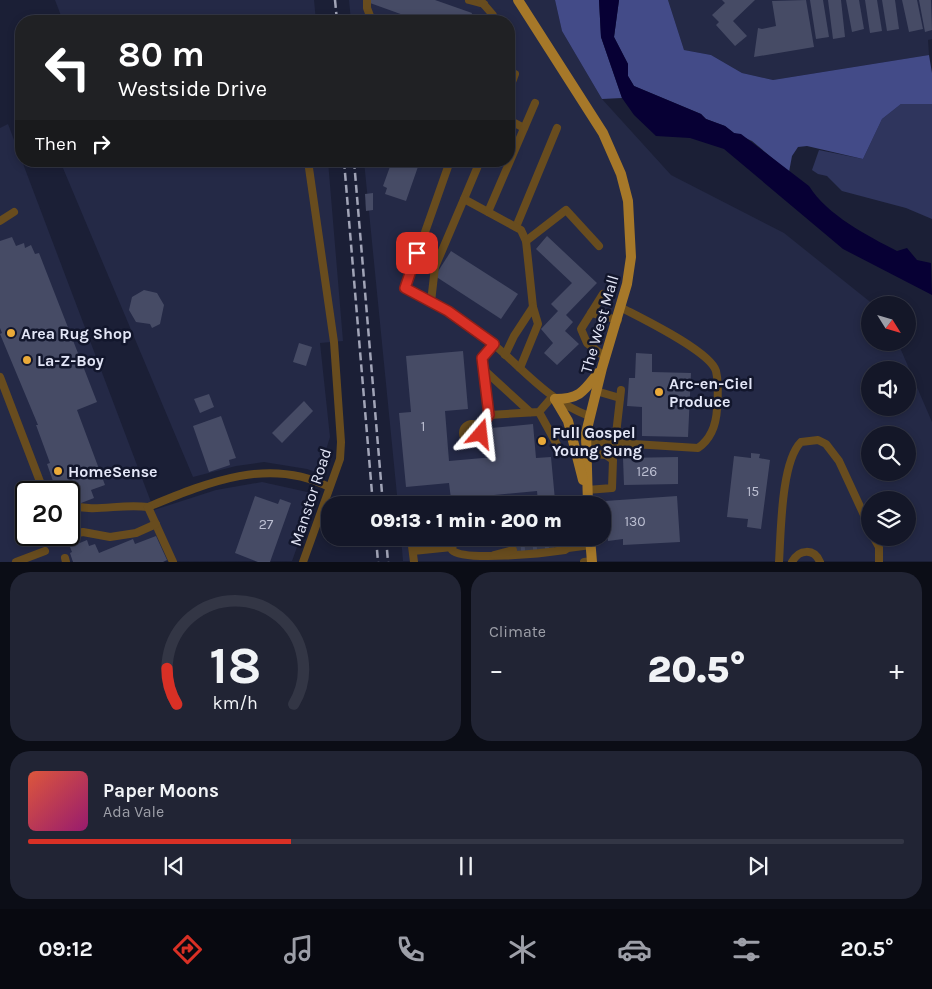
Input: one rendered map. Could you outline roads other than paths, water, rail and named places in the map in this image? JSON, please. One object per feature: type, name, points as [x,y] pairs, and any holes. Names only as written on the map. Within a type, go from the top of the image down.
[{"type":"main road","name":"The West Mall","points":[[518,0],[603,133],[621,174],[628,201],[631,242],[627,284],[622,308],[605,357],[589,416],[585,442],[587,496]]},
{"type":"main road","points":[[587,491],[575,456],[568,421],[554,398],[577,397],[585,391],[602,368]]},
{"type":"main road","points":[[589,561],[590,546]]},
{"type":"street","points":[[368,0],[367,8],[370,15]]},
{"type":"street","points":[[469,0],[482,2],[492,15]]},
{"type":"street","points":[[515,149],[535,103]]},
{"type":"street","points":[[515,123],[524,128]]},
{"type":"street","points":[[516,227],[557,128]]},
{"type":"street","name":"Manstor Road","points":[[303,562],[340,459],[341,442],[334,342],[309,167]]},
{"type":"street","points":[[448,167],[405,288],[466,323],[494,344],[554,398],[589,416]]},
{"type":"street","points":[[431,302],[436,267],[477,167]]},
{"type":"street","points":[[488,212],[507,167]]},
{"type":"street","points":[[464,199],[521,230],[526,241],[533,307],[538,324],[520,368]]},
{"type":"street","points":[[526,241],[566,210],[599,246]]},
{"type":"street","points":[[0,221],[14,212]]},
{"type":"street","points":[[603,294],[581,329],[586,343],[605,357]]},
{"type":"street","points":[[505,354],[533,307]]},
{"type":"street","points":[[585,442],[698,448],[707,442],[712,434],[716,419],[718,394],[716,370],[704,356],[656,326],[622,308]]},
{"type":"street","points":[[591,313],[618,320]]},
{"type":"street","points":[[480,428],[489,415],[482,358],[494,344]]},
{"type":"street","points":[[483,368],[534,412],[561,452]]},
{"type":"street","points":[[0,377],[40,481]]},
{"type":"street","points":[[596,391],[620,394],[615,443]]},
{"type":"street","points":[[489,415],[534,412],[554,398]]},
{"type":"street","points":[[779,562],[790,459],[801,442],[818,440],[832,450],[861,510]]},
{"type":"street","points":[[585,453],[606,454],[613,460],[612,488],[587,491]]},
{"type":"street","points":[[80,507],[92,510],[133,505],[148,507],[203,484],[250,474],[293,474],[329,487]]},
{"type":"street","points":[[148,507],[173,562]]},
{"type":"street","points":[[80,533],[110,537],[136,533],[156,524]]},
{"type":"street","points":[[413,546],[414,562]]},
{"type":"street","points":[[413,551],[452,546],[456,554],[461,556],[506,557],[564,550],[565,546]]},
{"type":"street","points":[[878,546],[879,562]]},
{"type":"street","points":[[16,562],[45,550]]},
{"type":"street","points":[[492,556],[513,550]]},
{"type":"street","points":[[792,562],[798,553],[806,551],[815,554],[820,562]]},
{"type":"tunnel","points":[[513,550],[554,546]]},
{"type":"railway","points":[[335,0],[336,15]]},
{"type":"railway","points":[[345,167],[372,496]]},
{"type":"railway","points":[[355,167],[382,496]]},
{"type":"railway","points":[[377,546],[378,562]]},
{"type":"railway","points":[[387,546],[388,562]]},
{"type":"place","name":"Area Rug Shop","points":[[11,333]]},
{"type":"place","name":"La-Z-Boy","points":[[27,360]]},
{"type":"place","name":"Arc-en-Ciel Produce","points":[[659,392]]},
{"type":"place","name":"Full Gospel Young Sung","points":[[542,441]]},
{"type":"place","name":"HomeSense","points":[[58,471]]}]
